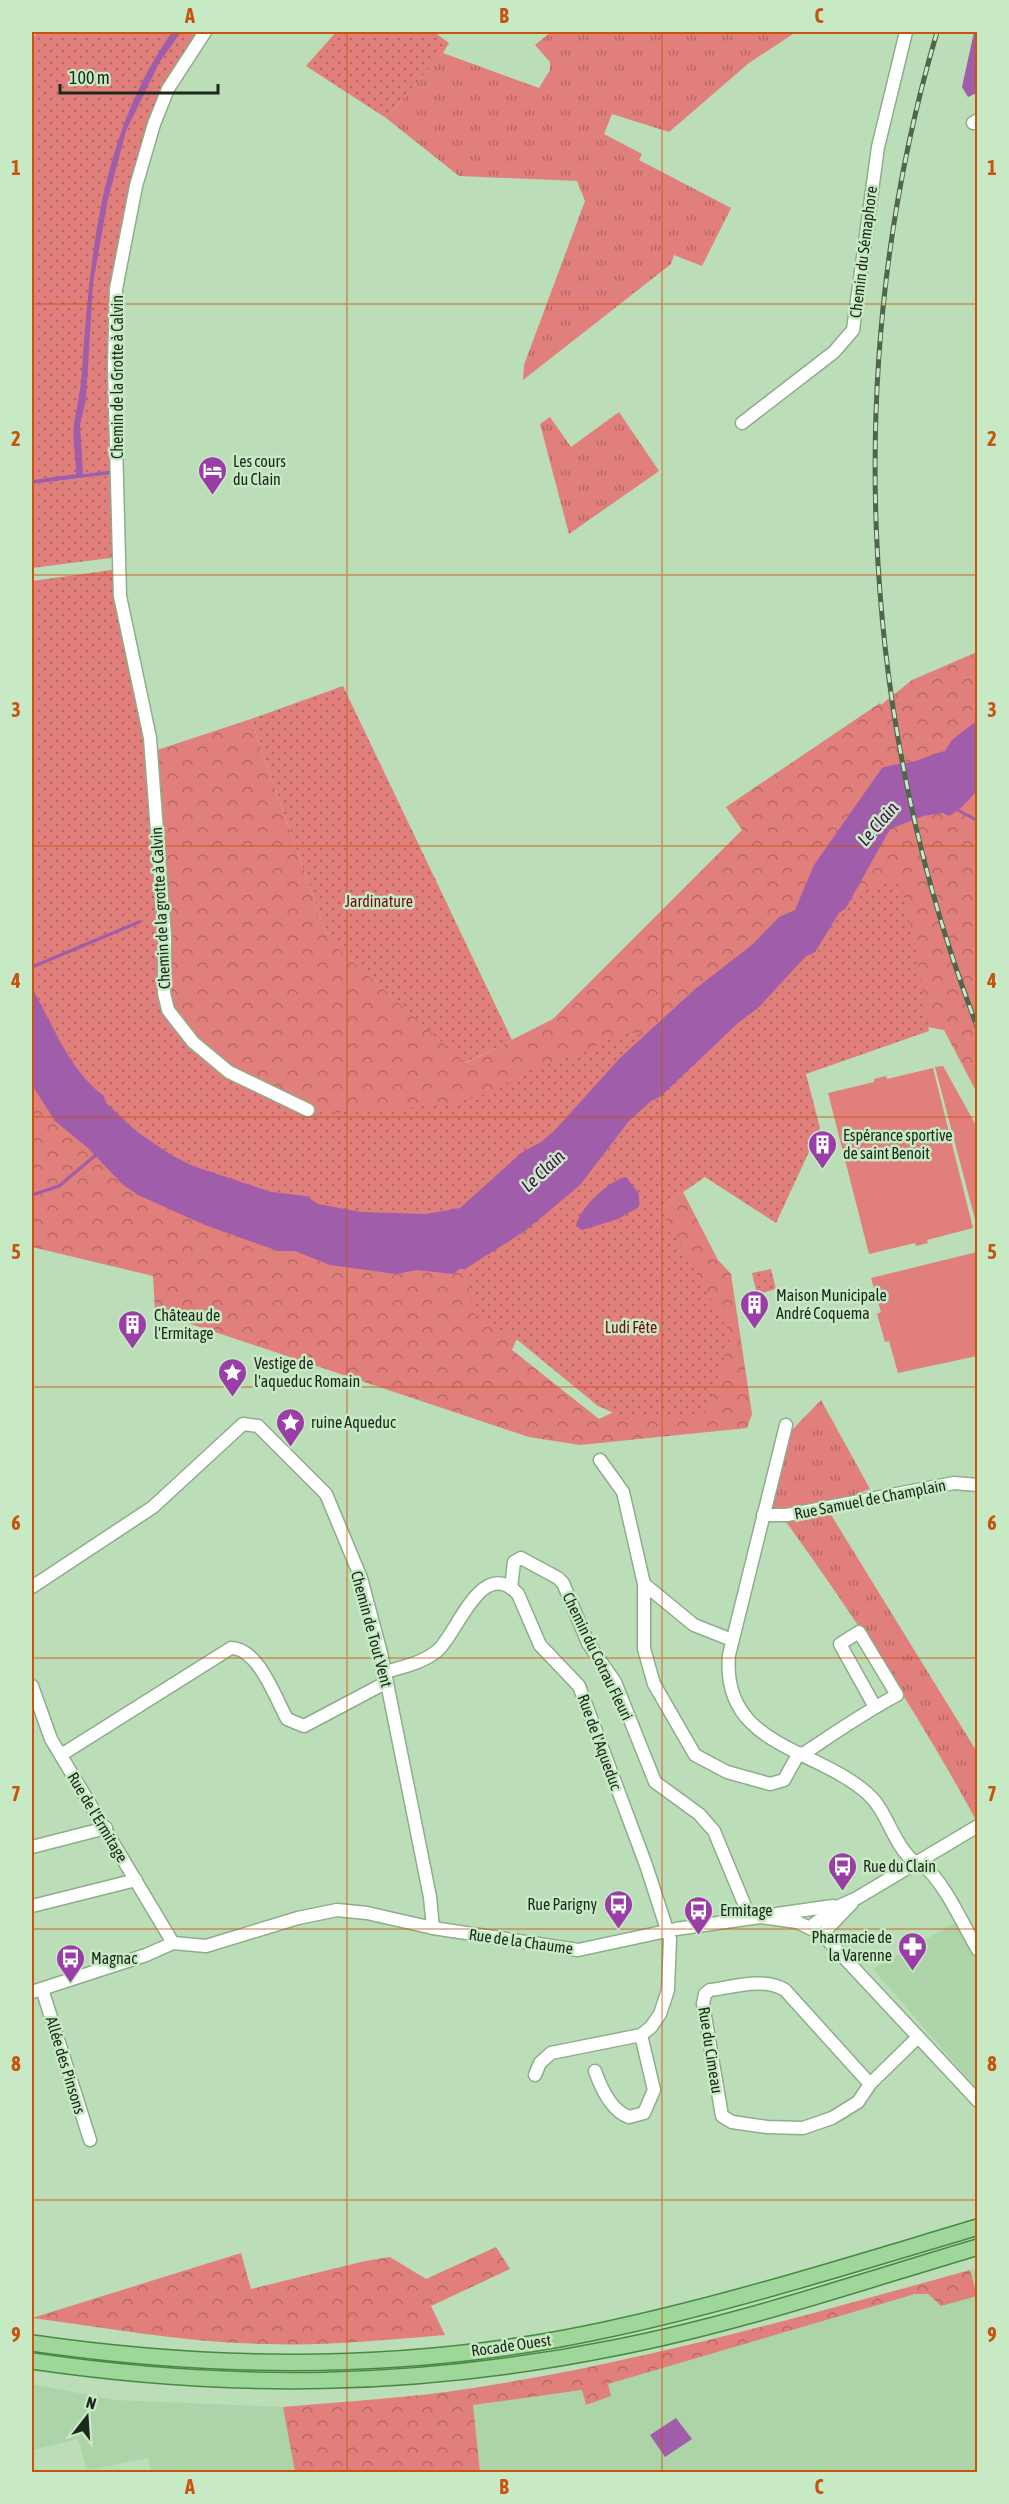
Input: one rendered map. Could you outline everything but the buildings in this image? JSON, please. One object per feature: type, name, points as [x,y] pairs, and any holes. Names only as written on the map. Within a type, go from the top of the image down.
[{"type":"main road","name":"Rocade Ouest","points":[[32,2343],[181,2360],[267,2364],[360,2362],[451,2354],[612,2329],[692,2310],[978,2227]]},
{"type":"main road","name":"Rocade Ouest","points":[[32,2361],[178,2379],[268,2382],[362,2381],[454,2373],[615,2348],[687,2331],[978,2247]]},
{"type":"street","name":"Chemin de la Grotte à Calvin","points":[[150,738],[120,596],[114,367],[116,289],[133,198],[154,124],[168,89],[206,32]]},
{"type":"street","name":"Chemin du Sémaphore","points":[[741,423],[825,359],[853,330],[878,147],[906,32]]},
{"type":"street","name":"Chemin de la grotte à Calvin","points":[[150,738],[165,938],[164,993],[168,1010],[193,1042],[229,1072],[308,1110]]},
{"type":"street","name":"Chemin de Tout Vent","points":[[32,1587],[153,1507],[243,1424],[258,1426],[326,1494],[361,1578],[386,1677],[432,1907],[433,1928]]},
{"type":"street","points":[[786,1425],[732,1640],[729,1675],[738,1708],[764,1736],[802,1754],[868,1794],[911,1859],[923,1865],[939,1886],[978,1950]]},
{"type":"street","points":[[600,1461],[623,1492],[644,1584],[644,1649],[654,1684],[695,1755],[727,1773],[770,1784],[784,1780],[802,1754],[897,1695],[859,1632],[840,1644],[875,1707]]},
{"type":"street","name":"Rue Samuel de Champlain","points":[[763,1515],[787,1515],[954,1483],[978,1485]]},
{"type":"street","name":"Chemin du Cotrau Fleuri","points":[[511,1588],[515,1560],[526,1559],[563,1583],[588,1643],[615,1682],[655,1782],[663,1791],[699,1814],[714,1831],[755,1918]]},
{"type":"street","points":[[644,1584],[694,1625],[732,1640]]},
{"type":"street","points":[[61,1755],[231,1647],[243,1649],[254,1659],[287,1719],[304,1726],[386,1677],[439,1650],[482,1589],[496,1585],[511,1588]]},
{"type":"street","name":"Rue de l'Aqueduc","points":[[511,1588],[518,1594],[540,1645],[579,1686],[669,1930]]},
{"type":"street","name":"Rue de l'Ermitage","points":[[32,1688],[61,1755],[173,1943]]},
{"type":"street","points":[[810,1927],[837,1908],[978,1826]]},
{"type":"street","points":[[32,1847],[106,1828]]},
{"type":"street","points":[[32,1906],[136,1880]]},
{"type":"street","points":[[755,1918],[822,1909],[857,1898]]},
{"type":"street","points":[[822,1934],[857,1898]]},
{"type":"street","name":"Rue de la Chaume","points":[[173,1943],[206,1946],[297,1918],[337,1910],[367,1913],[433,1928],[578,1950],[669,1930],[755,1918],[781,1918],[810,1927],[822,1934],[978,2101]]},
{"type":"street","points":[[535,2075],[540,2063],[551,2053],[641,2035],[656,2020],[665,2002],[669,1977],[669,1930]]},
{"type":"street","points":[[37,1990],[146,1955],[173,1943]]},
{"type":"street","name":"Rue du Cimeau","points":[[870,2084],[785,1990],[767,1983],[710,1990],[705,1994],[703,2004],[722,2115],[732,2122],[767,2127],[803,2128],[832,2118],[858,2102],[870,2084],[918,2037]]},
{"type":"street","name":"Allée des Pinsons","points":[[37,1990],[90,2140]]},
{"type":"street","points":[[595,2071],[618,2112],[629,2117],[644,2113],[654,2090],[641,2035]]},
{"type":"shaded area","points":[[955,1923],[977,1963],[977,2089],[873,1969]]},
{"type":"shaded area","points":[[977,2268],[977,2472],[151,2472],[148,2458],[87,2470],[78,2439],[32,2450],[32,2384],[114,2400],[283,2407],[472,2405],[582,2390]]},
{"type":"green space","points":[[38,32],[205,32],[154,124],[116,289],[118,470],[32,480],[32,39]]},
{"type":"green space","points":[[336,32],[434,32],[449,43],[443,53],[386,118],[306,66]]},
{"type":"green space","points":[[551,32],[796,32],[749,63],[669,132],[612,114],[604,134],[642,154],[639,160],[731,208],[702,266],[674,255],[671,264],[523,380],[524,365],[585,201],[577,181],[459,176],[386,118],[443,53],[539,88],[550,70],[550,62],[535,45]]},
{"type":"green space","points":[[619,412],[659,471],[569,534],[540,424],[550,417],[571,447]]},
{"type":"green space","points":[[114,474],[118,557],[32,568],[32,484]]},
{"type":"green space","points":[[119,569],[144,703],[168,1010],[209,1056],[308,1110],[331,1113],[451,1104],[483,1095],[528,1072],[567,1055],[584,1052],[627,1031],[644,1036],[592,1086],[592,1091],[586,1092],[563,1121],[541,1142],[521,1153],[460,1208],[426,1214],[361,1212],[318,1204],[306,1196],[271,1192],[192,1166],[171,1155],[136,1131],[105,1102],[104,1096],[90,1085],[77,1068],[32,988],[32,581]]},
{"type":"green space","points":[[977,652],[977,1093],[944,1030],[916,1025],[878,907],[543,1277],[512,1350],[599,1419],[674,1383],[660,1208],[683,1192],[718,1260],[731,1274],[752,1414],[747,1428],[580,1445],[529,1437],[155,1312],[153,1276],[32,1247],[32,964],[151,752],[251,719],[328,939],[466,1063],[553,1019],[742,830],[726,807],[880,703],[881,705],[912,680]]},
{"type":"green space","name":"Jardinature","points":[[343,686],[512,1040],[465,1063],[328,939],[251,719]]},
{"type":"green space","name":"Ludi Fête","points":[[900,879],[916,952],[929,1031],[806,1074],[820,1128],[776,1223],[705,1177],[660,1208],[731,1335],[707,1413],[627,1419],[598,1406],[520,1342],[489,1322],[475,1317],[465,1269],[580,1185],[629,1121],[651,1101],[656,1100],[739,1022],[758,1008],[806,956],[815,952],[839,913],[868,889]]},
{"type":"green space","points":[[943,1066],[977,1127],[977,1227],[935,1067]]},
{"type":"green space","points":[[933,1068],[973,1228],[927,1240],[928,1243],[916,1246],[915,1243],[869,1254],[828,1093],[874,1082],[874,1079],[886,1076],[887,1079]]},
{"type":"green space","points":[[977,1252],[977,1356],[898,1373],[889,1341],[885,1342],[877,1314],[881,1312],[871,1278]]},
{"type":"green space","points":[[771,1269],[776,1289],[757,1294],[752,1273]]},
{"type":"green space","points":[[821,1400],[870,1489],[846,1498],[772,1512],[770,1501],[790,1432]]},
{"type":"green space","points":[[828,1510],[977,1752],[977,1822],[933,1744],[885,1667],[836,1592],[784,1519]]},
{"type":"green space","points":[[496,2247],[510,2269],[431,2306],[445,2335],[334,2343],[238,2343],[179,2338],[32,2318],[241,2253],[251,2289],[390,2257],[426,2279]]},
{"type":"green space","points":[[970,2270],[977,2296],[941,2306],[928,2294],[915,2294],[608,2384],[611,2396],[586,2405],[582,2390],[473,2405],[480,2472],[295,2472],[283,2407],[446,2392],[579,2369],[710,2340]]},
{"type":"water","points":[[172,32],[181,32],[159,63],[126,131],[108,199],[93,283],[86,399],[80,425],[83,474],[114,470],[114,474],[32,484],[32,480],[76,474],[74,424],[81,384],[90,281],[104,194],[115,151],[130,110],[148,70]]},
{"type":"water","points":[[974,32],[977,32],[977,93],[968,97],[962,87]]},
{"type":"water","name":"Le Clain","points":[[977,722],[977,791],[949,816],[943,813],[923,816],[890,829],[846,908],[839,913],[815,952],[806,956],[758,1008],[739,1022],[661,1096],[651,1101],[629,1121],[580,1185],[525,1231],[454,1274],[417,1270],[396,1274],[330,1265],[295,1251],[278,1251],[205,1225],[138,1195],[122,1184],[88,1148],[55,1121],[32,1085],[32,988],[71,1060],[104,1096],[105,1102],[136,1131],[171,1155],[193,1166],[271,1192],[306,1196],[318,1204],[361,1212],[426,1214],[460,1208],[521,1153],[541,1142],[555,1130],[620,1058],[694,990],[753,944],[779,917],[795,910],[814,865],[882,768],[912,762],[945,751],[952,740]]},
{"type":"water","points":[[626,1177],[639,1194],[639,1207],[618,1219],[582,1230],[576,1226],[582,1212],[596,1196],[612,1183]]},
{"type":"water","points":[[676,2418],[692,2439],[665,2457],[650,2435]]},
{"type":"waterway","points":[[956,809],[978,821]]},
{"type":"waterway","points":[[32,967],[139,922]]},
{"type":"waterway","points":[[32,1195],[59,1186],[97,1154]]},
{"type":"railway","points":[[937,32],[907,155],[886,280],[876,407],[876,534],[887,661],[907,786],[938,909],[978,1029]]},
{"type":"place","name":"Les cours du Clain","points":[[212,496]]},
{"type":"place","name":"Espérance sportive de saint Benoit","points":[[822,1170]]},
{"type":"place","name":"Maison Municipale André Coquema","points":[[755,1330]]},
{"type":"place","name":"Château de l'Ermitage","points":[[133,1350]]},
{"type":"place","name":"Vestige de l'aqueduc Romain","points":[[233,1398]]},
{"type":"place","name":"ruine Aqueduc","points":[[290,1448]]},
{"type":"place","name":"Rue du Clain","points":[[842,1892]]},
{"type":"place","name":"Rue Parigny","points":[[618,1930]]},
{"type":"place","name":"Ermitage","points":[[699,1936]]},
{"type":"place","name":"Pharmacie de la Varenne","points":[[913,1972]]},
{"type":"place","name":"Magnac","points":[[70,1984]]}]
